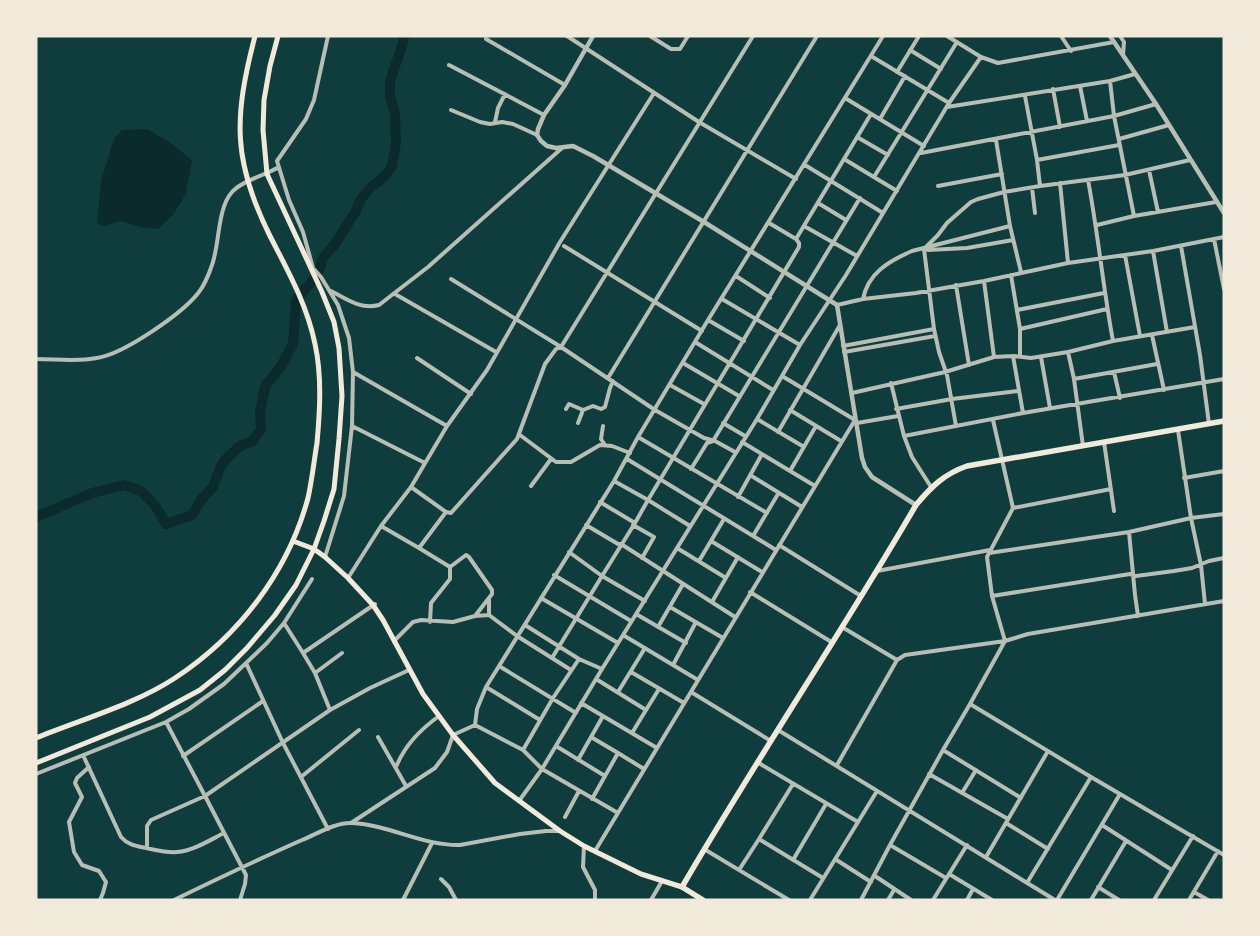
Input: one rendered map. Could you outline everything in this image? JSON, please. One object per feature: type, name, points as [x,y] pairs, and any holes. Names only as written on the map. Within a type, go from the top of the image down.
[{"type":"main road","points":[[36,738],[150,692],[181,673],[215,647],[249,613],[278,572],[293,541],[308,496],[320,419],[320,390],[315,344],[296,287],[256,206],[247,182],[241,145],[239,121],[241,99],[255,36]]},
{"type":"main road","points":[[36,763],[150,718],[200,690],[225,670],[248,648],[296,585],[314,549],[334,489],[342,396],[335,331],[322,292],[267,174],[263,130],[264,100],[278,36]]},
{"type":"main road","points":[[682,887],[916,505],[931,487],[950,472],[967,466],[1224,422]]},
{"type":"main road","points":[[293,541],[314,549],[325,557],[374,605],[409,670],[439,716],[495,783],[560,831],[584,846],[641,874],[682,887],[703,900]]},
{"type":"street","points":[[325,557],[344,496],[352,426],[353,372],[349,338],[338,305],[321,277],[313,268],[303,232],[289,200],[278,161],[306,120],[314,100],[328,36]]},
{"type":"street","points":[[567,36],[699,122],[796,179]]},
{"type":"street","points":[[537,135],[544,115],[593,36]]},
{"type":"street","points":[[650,36],[675,50],[680,49],[688,36]]},
{"type":"street","points":[[411,487],[446,512],[451,513],[520,435],[545,364],[556,349],[561,347],[753,36]]},
{"type":"street","points":[[608,378],[817,36]]},
{"type":"street","points":[[475,725],[477,709],[486,687],[614,481],[708,320],[883,36]]},
{"type":"street","points":[[897,72],[919,36]]},
{"type":"street","points":[[947,36],[981,57],[998,63],[1114,42]]},
{"type":"street","points":[[1061,36],[1071,51]]},
{"type":"street","points":[[1110,36],[1156,104],[1224,213]]},
{"type":"street","points":[[1120,36],[1124,42],[1123,55]]},
{"type":"street","points":[[486,39],[564,85]]},
{"type":"street","points":[[874,177],[956,42]]},
{"type":"street","points":[[910,50],[941,68]]},
{"type":"street","points":[[871,56],[950,103]]},
{"type":"street","points":[[519,801],[542,769],[631,621],[757,419],[800,345],[830,300],[947,107],[981,57]]},
{"type":"street","points":[[449,65],[544,115]]},
{"type":"street","points":[[947,107],[1026,96],[1053,89],[1110,81],[1135,74]]},
{"type":"street","points":[[880,119],[905,76]]},
{"type":"street","points":[[1110,81],[1119,145],[1134,216]]},
{"type":"street","points":[[1080,86],[1087,121]]},
{"type":"street","points":[[1053,89],[1060,127]]},
{"type":"street","points":[[348,578],[381,526],[411,487],[447,426],[487,370],[560,242],[654,93]]},
{"type":"street","points":[[495,122],[504,94]]},
{"type":"street","points":[[1026,96],[1033,131],[1040,186]]},
{"type":"street","points":[[845,98],[924,146]]},
{"type":"street","points":[[920,153],[1114,116],[1156,104]]},
{"type":"street","points":[[450,110],[480,122],[513,124],[537,135],[547,146],[562,148],[573,146],[609,165],[704,222],[837,305],[862,458],[868,473],[916,505]]},
{"type":"street","points":[[796,239],[871,114]]},
{"type":"street","points":[[1119,139],[1169,126]]},
{"type":"street","points":[[857,137],[888,155]]},
{"type":"street","points":[[996,140],[1010,226],[1021,272]]},
{"type":"street","points":[[1037,160],[1119,145]]},
{"type":"street","points":[[330,291],[354,304],[372,307],[379,305],[428,267],[562,148]]},
{"type":"street","points":[[844,159],[897,191]]},
{"type":"street","points":[[924,249],[947,223],[971,202],[1004,192],[1125,175],[1190,160]]},
{"type":"street","points":[[805,165],[883,213]]},
{"type":"street","points":[[36,359],[82,360],[114,354],[137,341],[183,308],[198,292],[210,270],[227,199],[235,188],[279,167]]},
{"type":"street","points":[[1149,170],[1158,212]]},
{"type":"street","points":[[938,186],[1002,174]]},
{"type":"street","points":[[1088,180],[1097,225],[1104,294],[1113,341]]},
{"type":"street","points":[[1060,183],[1068,263]]},
{"type":"street","points":[[1032,188],[1035,213]]},
{"type":"street","points":[[691,470],[707,443],[713,441],[860,198]]},
{"type":"street","points":[[1097,225],[1134,216],[1216,202]]},
{"type":"street","points":[[818,203],[846,220]]},
{"type":"street","points":[[552,658],[798,251],[799,243],[796,239],[769,223]]},
{"type":"street","points":[[804,226],[857,256]]},
{"type":"street","points":[[863,299],[868,284],[878,271],[899,256],[1010,226]]},
{"type":"street","points":[[837,305],[863,299],[984,281],[1068,263],[1154,251],[1224,238]]},
{"type":"street","points":[[1214,239],[1224,289]]},
{"type":"street","points":[[924,249],[967,248],[1013,240]]},
{"type":"street","points":[[564,246],[702,331]]},
{"type":"street","points":[[1181,246],[1204,382],[1209,424]]},
{"type":"street","points":[[924,249],[935,336],[947,375],[956,426]]},
{"type":"street","points":[[1154,251],[1167,332]]},
{"type":"street","points":[[1126,255],[1140,336]]},
{"type":"street","points":[[1011,275],[1020,329],[1020,356]]},
{"type":"street","points":[[736,276],[770,298]]},
{"type":"street","points":[[451,279],[561,347],[655,410],[704,438],[735,452]]},
{"type":"street","points":[[984,281],[994,358]]},
{"type":"street","points":[[956,285],[969,366]]},
{"type":"street","points":[[395,294],[496,352]]},
{"type":"street","points":[[1017,310],[1104,294]]},
{"type":"street","points":[[722,299],[800,345]]},
{"type":"street","points":[[1020,329],[1107,309]]},
{"type":"street","points":[[708,320],[744,341]]},
{"type":"street","points":[[778,432],[840,325]]},
{"type":"street","points":[[852,393],[945,372],[994,358],[1013,356],[1026,358],[1041,357],[1113,341],[1195,327]]},
{"type":"street","points":[[844,349],[934,329]]},
{"type":"street","points":[[1152,335],[1164,390]]},
{"type":"street","points":[[844,349],[935,336]]},
{"type":"street","points":[[695,342],[773,390]]},
{"type":"street","points":[[1068,352],[1084,446]]},
{"type":"street","points":[[1013,356],[1023,413]]},
{"type":"street","points":[[1041,357],[1050,408]]},
{"type":"street","points":[[417,358],[471,394]]},
{"type":"street","points":[[683,363],[739,396]]},
{"type":"street","points":[[1074,380],[1157,364]]},
{"type":"street","points":[[353,372],[447,426]]},
{"type":"street","points":[[1114,372],[1120,398]]},
{"type":"street","points":[[782,376],[856,422],[898,416]]},
{"type":"street","points":[[904,436],[1050,408],[1120,398],[1224,379]]},
{"type":"street","points":[[578,422],[584,410],[593,406],[601,409],[605,407],[613,382]]},
{"type":"street","points":[[891,383],[898,416],[912,457],[931,487]]},
{"type":"street","points":[[670,385],[704,404]]},
{"type":"street","points":[[896,408],[1018,391]]},
{"type":"street","points":[[566,409],[569,404],[584,410]]},
{"type":"street","points":[[790,410],[841,441]]},
{"type":"street","points":[[757,419],[804,447]]},
{"type":"street","points":[[861,900],[929,774],[1005,641],[992,596],[987,562],[990,552],[1013,508],[993,420]]},
{"type":"street","points":[[595,851],[841,441],[856,422]]},
{"type":"street","points":[[724,423],[745,436]]},
{"type":"street","points":[[352,426],[425,463]]},
{"type":"street","points":[[603,426],[601,439],[605,445]]},
{"type":"street","points":[[790,471],[816,426]]},
{"type":"street","points":[[1178,430],[1191,518],[1202,565],[1205,604]]},
{"type":"street","points":[[520,435],[551,459],[562,463],[571,462],[600,445],[630,453]]},
{"type":"street","points":[[638,437],[691,470],[767,513]]},
{"type":"street","points":[[742,442],[815,486]]},
{"type":"street","points":[[1104,442],[1114,510]]},
{"type":"street","points":[[738,497],[762,454]]},
{"type":"street","points":[[531,486],[551,459]]},
{"type":"street","points":[[627,459],[776,550]]},
{"type":"street","points":[[1184,478],[1224,471]]},
{"type":"street","points":[[750,475],[778,494],[802,507]]},
{"type":"street","points":[[614,481],[690,526]]},
{"type":"street","points":[[1013,508],[1111,489]]},
{"type":"street","points":[[753,536],[778,494]]},
{"type":"street","points":[[600,502],[654,537],[642,558]]},
{"type":"street","points":[[419,548],[446,512]]},
{"type":"street","points":[[876,571],[1129,532],[1191,518],[1224,514]]},
{"type":"street","points":[[699,562],[724,519]]},
{"type":"street","points":[[586,525],[621,544],[735,617]]},
{"type":"street","points":[[381,526],[450,567]]},
{"type":"street","points":[[1129,532],[1134,595],[1138,616]]},
{"type":"street","points":[[711,541],[762,572]]},
{"type":"street","points":[[779,545],[861,596]]},
{"type":"street","points":[[677,548],[726,578]]},
{"type":"street","points":[[569,552],[602,576],[645,601]]},
{"type":"street","points":[[450,567],[463,557],[469,557],[492,590],[489,598],[475,616]]},
{"type":"street","points":[[712,602],[738,557]]},
{"type":"street","points":[[992,596],[1130,574],[1136,576],[1152,574],[1202,565],[1209,561],[1224,558]]},
{"type":"street","points":[[430,622],[431,603],[450,579],[450,567]]},
{"type":"street","points":[[554,575],[631,621]]},
{"type":"street","points":[[36,774],[166,722],[189,709],[224,684],[284,623],[312,578]]},
{"type":"street","points":[[658,627],[684,584]]},
{"type":"street","points":[[750,592],[833,643]]},
{"type":"street","points":[[489,598],[489,615]]},
{"type":"street","points":[[541,598],[618,643]]},
{"type":"street","points":[[837,765],[897,660],[905,656],[1005,641],[1028,634],[1224,602]]},
{"type":"street","points":[[303,653],[374,605]]},
{"type":"street","points":[[670,607],[723,638]]},
{"type":"street","points":[[636,614],[686,643]]},
{"type":"street","points":[[394,640],[413,622],[421,620],[452,622],[475,616],[489,615],[517,636],[571,670]]},
{"type":"street","points":[[673,665],[696,622]]},
{"type":"street","points":[[284,623],[315,673],[330,710]]},
{"type":"street","points":[[524,625],[579,659],[602,669]]},
{"type":"street","points":[[842,627],[897,660]]},
{"type":"street","points":[[624,635],[698,680]]},
{"type":"street","points":[[618,692],[645,648]]},
{"type":"street","points":[[315,673],[342,653]]},
{"type":"street","points":[[523,750],[553,698],[579,659]]},
{"type":"street","points":[[246,663],[283,743],[328,829]]},
{"type":"street","points":[[499,666],[576,712]]},
{"type":"street","points":[[148,848],[147,826],[151,820],[205,796],[330,710],[370,688],[409,670]]},
{"type":"street","points":[[631,672],[684,703]]},
{"type":"street","points":[[596,679],[646,710]]},
{"type":"street","points":[[486,687],[540,720]]},
{"type":"street","points":[[632,733],[659,689]]},
{"type":"street","points":[[691,692],[771,740]]},
{"type":"street","points":[[183,756],[263,701]]},
{"type":"street","points":[[581,703],[657,748]]},
{"type":"street","points":[[970,704],[1224,855]]},
{"type":"street","points":[[396,767],[400,756],[416,735],[439,716]]},
{"type":"street","points":[[578,760],[603,716]]},
{"type":"street","points":[[166,722],[246,875],[240,900]]},
{"type":"street","points":[[174,900],[328,829],[352,823],[435,768],[447,752],[453,735],[475,725]]},
{"type":"street","points":[[475,725],[523,750],[542,769],[618,813]]},
{"type":"street","points":[[301,777],[359,730]]},
{"type":"street","points":[[778,730],[1056,900],[1120,794]]},
{"type":"street","points":[[378,737],[406,786]]},
{"type":"street","points":[[591,737],[644,769]]},
{"type":"street","points":[[556,746],[605,776]]},
{"type":"street","points":[[943,750],[1021,798]]},
{"type":"street","points":[[986,857],[1048,751]]},
{"type":"street","points":[[592,799],[618,753]]},
{"type":"street","points":[[83,756],[121,837],[133,846],[178,852],[188,850],[224,833]]},
{"type":"street","points":[[757,762],[858,822]]},
{"type":"street","points":[[89,767],[77,778],[75,783],[82,797],[69,822],[74,852],[79,861],[82,865],[99,871],[106,882],[100,900]]},
{"type":"street","points":[[962,794],[976,770]]},
{"type":"street","points":[[929,774],[1007,821],[1048,849]]},
{"type":"street","points":[[1027,883],[1091,777]]},
{"type":"street","points":[[739,870],[793,784]]},
{"type":"street","points":[[565,817],[579,791]]},
{"type":"street","points":[[810,900],[878,791]]},
{"type":"street","points":[[793,860],[826,804]]},
{"type":"street","points":[[352,823],[408,835],[432,844],[460,845],[520,834],[560,831]]},
{"type":"street","points":[[1102,825],[1172,870]]},
{"type":"street","points":[[1154,900],[1192,836]]},
{"type":"street","points":[[759,839],[823,878]]},
{"type":"street","points":[[1091,900],[1126,841]]},
{"type":"street","points":[[403,900],[424,856],[432,844]]},
{"type":"street","points":[[890,845],[946,878]]},
{"type":"street","points":[[933,900],[967,845]]},
{"type":"street","points":[[584,846],[583,867],[595,890],[595,900]]},
{"type":"street","points":[[704,850],[789,900]]},
{"type":"street","points":[[1190,900],[1218,851]]},
{"type":"street","points":[[835,859],[871,882]]},
{"type":"street","points":[[949,874],[992,900]]},
{"type":"street","points":[[875,876],[911,900]]},
{"type":"street","points":[[441,879],[449,887],[456,900]]},
{"type":"street","points":[[651,900],[662,881]]},
{"type":"street","points":[[1098,887],[1120,900]]},
{"type":"street","points":[[967,900],[973,889]]},
{"type":"street","points":[[888,900],[894,890]]},
{"type":"street","points":[[1194,892],[1208,900]]},
{"type":"water","points":[[147,129],[172,144],[192,160],[186,194],[173,215],[158,229],[141,227],[120,221],[106,226],[97,224],[101,181],[114,139],[122,130]]},
{"type":"waterway","points":[[36,517],[92,493],[124,485],[141,491],[156,507],[166,524],[192,515],[201,500],[213,487],[225,460],[240,446],[253,441],[261,429],[260,413],[265,386],[280,368],[293,344],[296,300],[318,274],[323,258],[335,244],[356,211],[361,199],[371,187],[385,176],[392,166],[396,142],[395,114],[390,96],[390,81],[404,36]]}]
